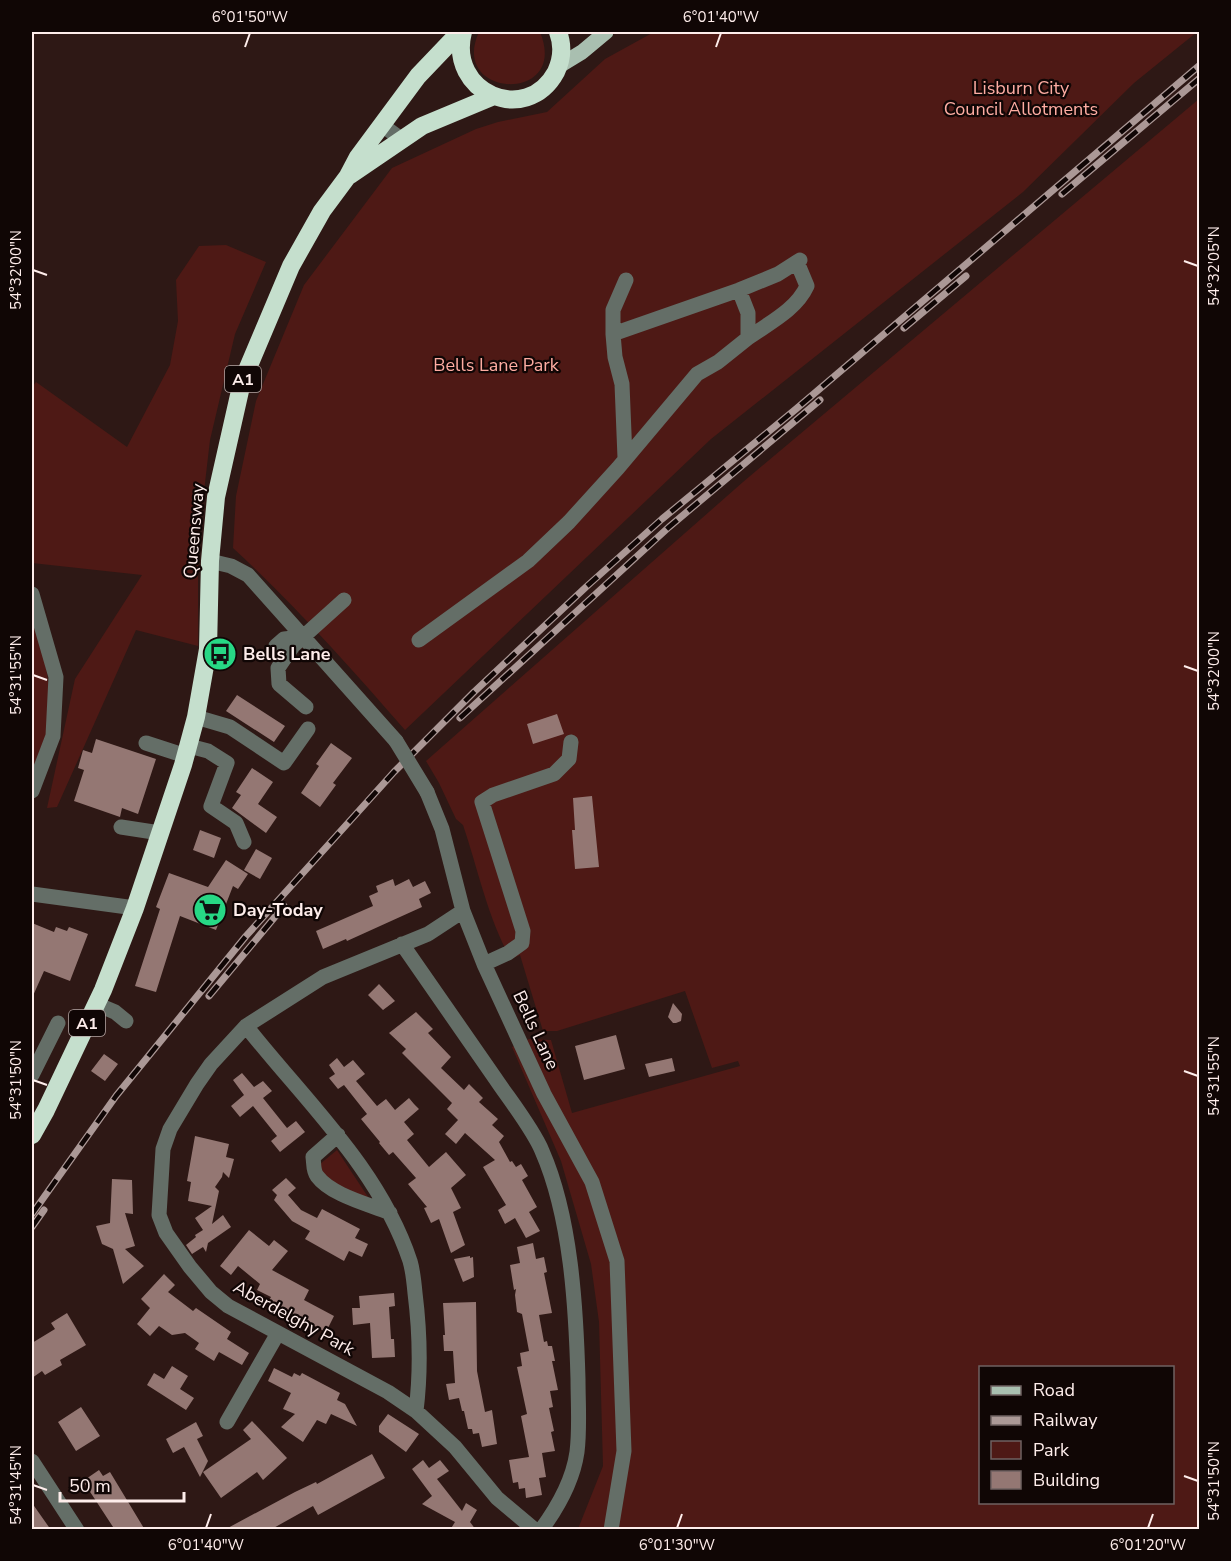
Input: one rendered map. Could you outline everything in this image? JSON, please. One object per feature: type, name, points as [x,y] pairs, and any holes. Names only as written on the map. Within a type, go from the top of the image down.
[{"type":"highway","name":"A1","points":[[462,32],[461,60],[468,76],[479,88],[495,96],[510,99],[533,94],[551,80],[559,66]]},
{"type":"highway","name":"Queensway","points":[[32,1135],[96,1004],[135,908],[187,751],[196,717],[208,649],[210,561],[216,497],[242,382],[291,266],[322,211],[348,176],[358,157],[418,76],[462,32]]},
{"type":"highway","points":[[558,32],[561,52],[559,66]]},
{"type":"highway","name":"Queensway","points":[[348,176],[401,139],[444,116],[495,96]]},
{"type":"main road","name":"A1","points":[[559,66],[582,52],[606,32]]},
{"type":"street","points":[[382,125],[401,139]]},
{"type":"street","points":[[419,640],[528,561],[569,522],[697,374],[718,362],[787,311],[802,297],[807,286],[799,261],[778,274],[739,290],[613,334]]},
{"type":"street","points":[[624,458],[622,384],[615,357],[613,310],[626,279]]},
{"type":"street","points":[[739,290],[748,313],[748,338]]},
{"type":"street","name":"Bells Lane","points":[[210,561],[231,566],[248,576],[396,741],[427,792],[442,829],[462,907],[484,964],[544,1094],[592,1182],[617,1261],[624,1450],[611,1530]]},
{"type":"street","points":[[32,594],[56,676],[53,736],[32,791]]},
{"type":"street","points":[[306,707],[279,684],[278,668],[293,646],[344,600]]},
{"type":"street","points":[[276,646],[284,639],[302,637]]},
{"type":"street","points":[[196,717],[230,727],[284,763],[308,729]]},
{"type":"street","points":[[484,964],[518,947],[522,943],[523,931],[482,802],[493,795],[554,774],[569,759],[571,742]]},
{"type":"street","points":[[146,743],[187,751],[208,751],[227,763],[211,806],[236,823],[243,842]]},
{"type":"street","points":[[121,827],[160,833]]},
{"type":"street","points":[[33,894],[135,908]]},
{"type":"street","name":"Aberdelghy Park","points":[[462,907],[428,934],[323,977],[246,1026],[211,1064],[170,1129],[163,1149],[159,1215],[166,1233],[211,1292],[228,1306],[388,1392],[416,1411],[455,1447],[497,1498],[535,1530]]},
{"type":"street","points":[[402,944],[542,1149],[556,1191],[566,1239],[577,1339],[579,1404],[577,1452],[569,1484],[542,1530]]},
{"type":"street","points":[[96,1004],[115,1012],[126,1021]]},
{"type":"street","points":[[32,1075],[58,1023]]},
{"type":"street","points":[[246,1026],[338,1135],[390,1213],[411,1263],[420,1327],[420,1376],[416,1411]]},
{"type":"street","points":[[42,1056],[66,1066]]},
{"type":"street","points":[[338,1135],[313,1157],[317,1176],[338,1193],[390,1213]]},
{"type":"street","points":[[227,1422],[278,1334]]},
{"type":"street","points":[[32,1461],[77,1530]]},
{"type":"green space","points":[[479,32],[540,32],[545,55],[539,72],[526,81],[509,84],[493,80],[480,70],[474,54]]},
{"type":"green space","name":"Bells Lane Park","points":[[654,32],[1197,32],[1134,83],[1023,192],[711,439],[405,730],[300,614],[233,548],[236,496],[256,401],[304,285],[392,168],[476,129],[547,112],[605,59]]},
{"type":"green space","points":[[1199,99],[1199,1529],[578,1529],[603,1466],[599,1322],[591,1264],[561,1161],[512,1047],[529,1039],[551,1040],[572,1113],[740,1066],[738,1061],[712,1068],[685,991],[557,1031],[543,1031],[520,955],[511,959],[503,944],[490,911],[463,825],[456,819],[426,761],[743,482]]},
{"type":"green space","points":[[226,245],[266,262],[235,334],[210,440],[198,543],[198,646],[136,630],[57,807],[47,808],[75,679],[142,575],[32,563],[32,387],[36,382],[127,447],[170,365],[178,321],[176,280],[199,246]]},
{"type":"green space","points":[[32,614],[46,669],[50,711],[46,737],[32,774]]},
{"type":"green space","points":[[337,1150],[370,1200],[340,1188],[320,1173],[320,1164]]},
{"type":"building","points":[[237,695],[285,726],[274,742],[226,711]]},
{"type":"building","points":[[557,714],[564,734],[533,744],[527,724]]},
{"type":"building","points":[[96,739],[156,759],[138,814],[122,808],[120,817],[74,801],[84,770],[78,768],[83,750],[92,753]]},
{"type":"building","points":[[331,743],[352,758],[333,783],[336,785],[320,807],[301,793],[319,766],[316,764]]},
{"type":"building","points":[[252,768],[273,782],[258,804],[277,817],[266,833],[232,808],[241,795],[236,792]]},
{"type":"building","points":[[592,796],[599,867],[575,869],[572,830],[575,830],[573,798]]},
{"type":"building","points":[[200,830],[221,838],[214,858],[193,850]]},
{"type":"building","points":[[256,849],[272,858],[260,879],[244,870]]},
{"type":"building","points":[[226,860],[248,874],[238,889],[233,886],[216,930],[180,916],[156,992],[135,986],[160,909],[156,907],[169,873],[208,887]]},
{"type":"building","points":[[393,879],[395,886],[409,879],[413,887],[425,881],[431,893],[419,899],[422,907],[347,941],[346,939],[323,949],[316,931],[373,906],[369,896],[378,892],[376,886]]},
{"type":"building","points":[[32,923],[54,932],[56,927],[67,931],[69,927],[88,934],[70,981],[44,971],[32,998]]},
{"type":"building","points":[[379,984],[395,1001],[383,1010],[368,995]]},
{"type":"building","points":[[673,1003],[682,1014],[681,1021],[676,1023],[668,1017]]},
{"type":"building","points":[[416,1012],[433,1029],[428,1033],[451,1057],[441,1068],[464,1090],[469,1084],[483,1098],[479,1102],[498,1119],[492,1125],[504,1136],[499,1142],[510,1162],[512,1161],[516,1167],[521,1164],[528,1176],[522,1180],[537,1207],[529,1212],[540,1231],[526,1238],[515,1218],[505,1224],[498,1210],[506,1205],[483,1167],[495,1160],[465,1133],[456,1144],[445,1134],[458,1120],[447,1109],[452,1103],[402,1053],[406,1049],[389,1033]]},
{"type":"building","points":[[616,1035],[625,1069],[584,1080],[575,1046]]},
{"type":"building","points":[[104,1054],[118,1064],[105,1081],[91,1071]]},
{"type":"building","points":[[337,1058],[344,1067],[353,1060],[365,1074],[356,1081],[377,1106],[386,1099],[395,1110],[409,1098],[419,1109],[404,1122],[414,1134],[407,1140],[429,1167],[446,1152],[466,1175],[451,1188],[461,1208],[453,1212],[465,1245],[451,1253],[439,1219],[431,1223],[424,1208],[427,1207],[408,1184],[416,1178],[393,1152],[389,1155],[379,1143],[361,1119],[367,1114],[344,1085],[338,1089],[329,1078],[335,1074],[329,1065]]},
{"type":"building","points":[[672,1058],[675,1071],[649,1077],[645,1064]]},
{"type":"building","points":[[242,1073],[254,1087],[263,1081],[272,1091],[263,1098],[287,1128],[296,1121],[305,1132],[280,1152],[271,1141],[277,1136],[253,1106],[240,1117],[231,1106],[244,1095],[233,1080]]},
{"type":"building","points":[[195,1136],[229,1144],[226,1157],[234,1159],[229,1178],[223,1172],[215,1187],[219,1191],[212,1224],[223,1215],[231,1227],[208,1243],[206,1252],[203,1247],[192,1254],[186,1245],[203,1230],[195,1218],[212,1206],[188,1201],[191,1182],[187,1181]]},
{"type":"building","points":[[286,1178],[296,1188],[288,1195],[301,1210],[317,1218],[322,1209],[360,1229],[355,1238],[368,1244],[362,1257],[349,1251],[344,1261],[305,1239],[310,1231],[292,1221],[274,1200],[277,1195],[272,1190]]},
{"type":"building","points":[[112,1179],[132,1180],[133,1214],[125,1213],[135,1246],[125,1249],[144,1266],[123,1284],[113,1249],[102,1244],[96,1226],[110,1223]]},
{"type":"building","points":[[249,1230],[269,1246],[274,1240],[288,1251],[272,1270],[309,1290],[304,1300],[334,1316],[326,1332],[311,1324],[309,1327],[267,1304],[271,1297],[257,1290],[260,1284],[238,1266],[231,1275],[220,1266]]},
{"type":"building","points":[[533,1243],[536,1259],[544,1257],[547,1272],[544,1273],[552,1313],[539,1315],[544,1342],[547,1341],[548,1346],[552,1346],[555,1361],[552,1361],[558,1390],[550,1391],[553,1407],[549,1408],[554,1431],[551,1432],[555,1451],[542,1453],[546,1477],[539,1478],[542,1495],[526,1498],[525,1488],[519,1489],[518,1482],[513,1483],[509,1460],[529,1457],[521,1416],[527,1414],[517,1367],[522,1366],[520,1353],[529,1351],[522,1314],[517,1312],[516,1289],[514,1290],[510,1265],[520,1263],[517,1247]]},
{"type":"building","points":[[470,1256],[470,1258],[473,1257],[474,1277],[463,1282],[454,1259]]},
{"type":"building","points":[[164,1274],[175,1285],[168,1292],[193,1311],[196,1308],[231,1332],[227,1339],[249,1353],[242,1365],[219,1352],[214,1361],[195,1349],[199,1343],[185,1333],[172,1335],[159,1326],[150,1336],[137,1324],[150,1308],[141,1299]]},
{"type":"building","points":[[394,1293],[395,1306],[389,1307],[391,1339],[394,1339],[395,1357],[372,1358],[370,1323],[353,1325],[352,1308],[360,1308],[359,1296]]},
{"type":"building","points":[[476,1302],[477,1371],[485,1412],[492,1410],[497,1444],[482,1447],[479,1433],[473,1434],[472,1429],[468,1429],[459,1398],[449,1400],[446,1384],[455,1383],[453,1351],[444,1351],[443,1335],[445,1335],[443,1303]]},
{"type":"building","points":[[67,1313],[86,1345],[60,1360],[62,1365],[45,1375],[42,1371],[32,1378],[32,1343],[55,1329],[51,1323]]},
{"type":"building","points":[[172,1366],[188,1376],[180,1389],[194,1398],[186,1410],[147,1385],[154,1373],[164,1379]]},
{"type":"building","points":[[274,1368],[292,1377],[294,1373],[300,1376],[302,1373],[340,1393],[337,1400],[345,1404],[357,1426],[331,1414],[326,1424],[317,1420],[303,1442],[281,1427],[295,1414],[283,1409],[291,1393],[268,1381]]},
{"type":"building","points":[[81,1407],[100,1436],[76,1451],[58,1422]]},
{"type":"building","points":[[388,1414],[419,1434],[406,1452],[379,1432],[379,1426]]},
{"type":"building","points":[[252,1421],[287,1458],[263,1480],[257,1472],[221,1498],[203,1472],[251,1439],[243,1430]]},
{"type":"building","points":[[196,1422],[203,1436],[197,1439],[208,1461],[200,1477],[184,1447],[173,1453],[166,1439]]},
{"type":"building","points":[[372,1454],[385,1478],[318,1515],[313,1506],[270,1530],[224,1530],[295,1492],[316,1482],[317,1484]]},
{"type":"building","points":[[423,1460],[429,1468],[440,1460],[449,1471],[437,1479],[462,1511],[466,1503],[477,1510],[470,1522],[476,1530],[450,1530],[455,1522],[422,1504],[432,1496],[412,1469]]},
{"type":"building","points":[[99,1470],[103,1476],[110,1472],[145,1530],[115,1530],[83,1481]]},
{"type":"building","points":[[32,1503],[51,1530],[32,1530]]},
{"type":"railway","points":[[32,1214],[116,1096],[246,936],[394,772],[474,692],[662,519],[796,409],[1200,65]]},
{"type":"railway","points":[[1062,194],[1200,78]]},
{"type":"railway","points":[[904,328],[966,276]]},
{"type":"railway","points":[[460,718],[669,527],[820,400]]},
{"type":"railway","points":[[209,996],[284,906]]},
{"type":"railway","points":[[32,1227],[44,1210]]},
{"type":"place","name":"Bells Lane","points":[[220,654]]},
{"type":"place","name":"Day-Today","points":[[210,910]]},
{"type":"park label","name":"Lisburn City Council Allotments","points":[[1021,98]]}]
